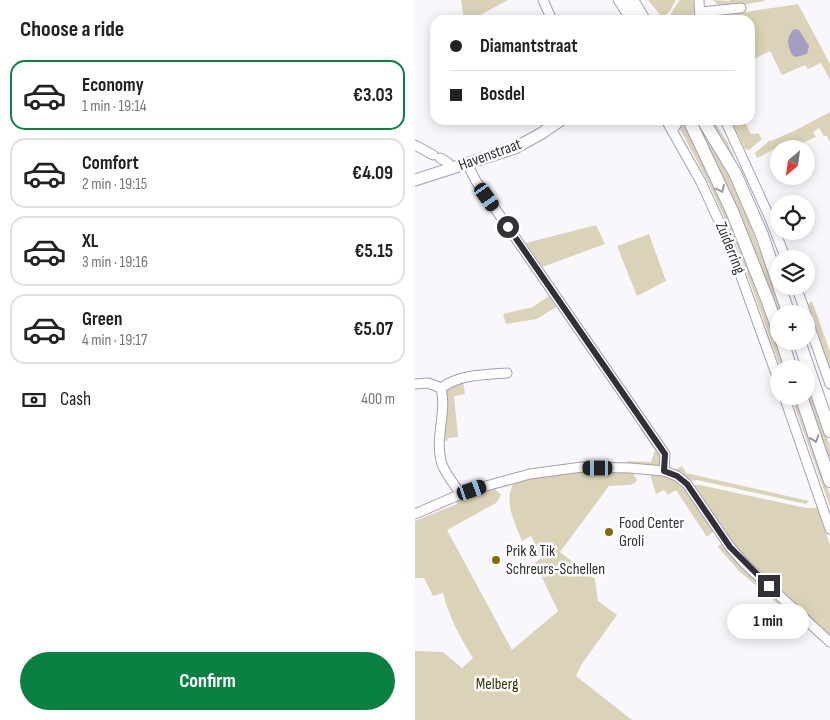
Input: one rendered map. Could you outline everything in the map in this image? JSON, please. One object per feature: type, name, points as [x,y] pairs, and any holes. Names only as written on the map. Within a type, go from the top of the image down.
[{"type":"main road","points":[[620,0],[630,15]]},
{"type":"main road","points":[[632,0],[641,15]]},
{"type":"main road","name":"Zuiderring","points":[[691,125],[732,211],[770,307]]},
{"type":"main road","name":"Zuiderring","points":[[706,125],[735,173],[762,235],[770,259]]},
{"type":"main road","points":[[802,350],[830,431]]},
{"type":"main road","points":[[804,405],[830,481]]},
{"type":"street","points":[[543,0],[550,15]]},
{"type":"street","points":[[699,0],[700,15]]},
{"type":"street","points":[[702,15],[709,12],[741,8]]},
{"type":"street","name":"Havenstraat","points":[[415,180],[520,145],[553,125]]},
{"type":"street","name":"Zuiderring","points":[[669,125],[701,182],[729,243],[771,360]]},
{"type":"street","points":[[672,131],[676,125]]},
{"type":"street","points":[[727,125],[782,250]]},
{"type":"street","points":[[415,145],[447,162],[453,168]]},
{"type":"street","points":[[467,164],[477,182],[665,454],[664,471]]},
{"type":"street","points":[[815,341],[830,384]]},
{"type":"street","points":[[441,388],[452,380],[462,377],[507,373]]},
{"type":"street","points":[[415,384],[428,383],[441,388]]},
{"type":"street","points":[[441,388],[439,451],[441,463],[461,494]]},
{"type":"street","points":[[787,405],[830,529]]},
{"type":"street","points":[[415,514],[461,494],[530,474],[582,468],[629,468],[664,471],[677,476],[687,484],[730,547],[745,564],[830,642]]},
{"type":"green space","points":[[461,0],[508,0],[480,15],[463,15]]},
{"type":"green space","points":[[648,0],[676,0],[670,11],[665,15],[660,15]]},
{"type":"green space","points":[[680,0],[693,0],[694,13],[692,15],[670,15]]},
{"type":"green space","points":[[713,0],[764,0],[765,1],[721,8]]},
{"type":"green space","points":[[798,4],[830,64],[830,80],[821,63],[808,69],[805,65],[782,75],[770,51],[755,58],[755,15],[727,15]]},
{"type":"green space","points":[[830,112],[830,143],[827,136],[824,136],[819,128],[813,132],[816,137],[809,140],[773,140]]},
{"type":"green space","points":[[680,125],[688,125],[697,151],[726,211],[770,327],[770,338],[737,246],[709,184],[679,127]]},
{"type":"green space","points":[[694,125],[703,125],[727,164],[770,277],[770,294]]},
{"type":"green space","points":[[709,125],[716,125],[728,143],[774,250],[770,250],[770,253]]},
{"type":"green space","points":[[733,125],[746,125],[751,134],[758,133],[762,139],[749,150],[745,149]]},
{"type":"green space","points":[[770,140],[770,151],[757,158],[755,153]]},
{"type":"green space","points":[[596,225],[605,244],[542,267],[526,243]]},
{"type":"green space","points":[[649,234],[666,281],[637,296],[617,246]]},
{"type":"green space","points":[[770,295],[777,295],[781,305],[775,305]]},
{"type":"green space","points":[[549,296],[556,307],[537,319],[506,324],[503,314],[533,307]]},
{"type":"green space","points":[[815,310],[830,352],[830,369],[815,327]]},
{"type":"green space","points":[[774,350],[779,350],[783,360],[778,360]]},
{"type":"green space","points":[[463,380],[465,394],[454,396],[458,437],[448,438],[447,441],[443,440],[447,390],[451,385]]},
{"type":"green space","points":[[815,404],[830,446],[830,466],[809,405]]},
{"type":"green space","points":[[794,405],[798,405],[830,495],[830,507]]},
{"type":"green space","points":[[644,427],[661,454],[662,460],[655,467],[627,464],[627,461],[651,462],[655,450],[640,429]]},
{"type":"green space","points":[[682,466],[686,473],[809,501],[806,504],[697,480],[690,481],[674,470]]},
{"type":"green space","name":"Melberg","points":[[632,471],[637,480],[630,485],[609,486],[560,552],[595,579],[598,601],[617,615],[581,665],[576,676],[632,720],[415,720],[415,651],[443,652],[462,668],[473,658],[455,627],[443,593],[433,596],[424,578],[415,578],[415,521],[457,504],[456,501],[493,487],[501,495],[496,503],[447,530],[512,650],[558,611],[535,563],[542,557],[531,536],[522,541],[513,519],[510,504],[511,488],[515,481],[569,472]]},
{"type":"green space","points":[[650,474],[671,477],[683,485],[714,531],[707,537],[676,490],[668,495],[664,490],[656,494]]},
{"type":"green space","points":[[692,485],[700,485],[806,508],[818,508],[830,545],[830,637],[747,560]]},
{"type":"green space","points":[[723,543],[742,567],[780,602],[779,605],[739,571],[718,547]]},
{"type":"shaded area","points":[[794,29],[799,30],[809,46],[807,54],[796,57],[792,55],[788,42],[789,36]]},
{"type":"place","name":"Food Center Groli","points":[[609,532]]},
{"type":"place","name":"Prik & Tik Schreurs-Schellen","points":[[496,560]]},
{"type":"route","points":[[508,227],[665,454],[664,471],[677,476],[687,484],[730,547],[769,586]]}]
